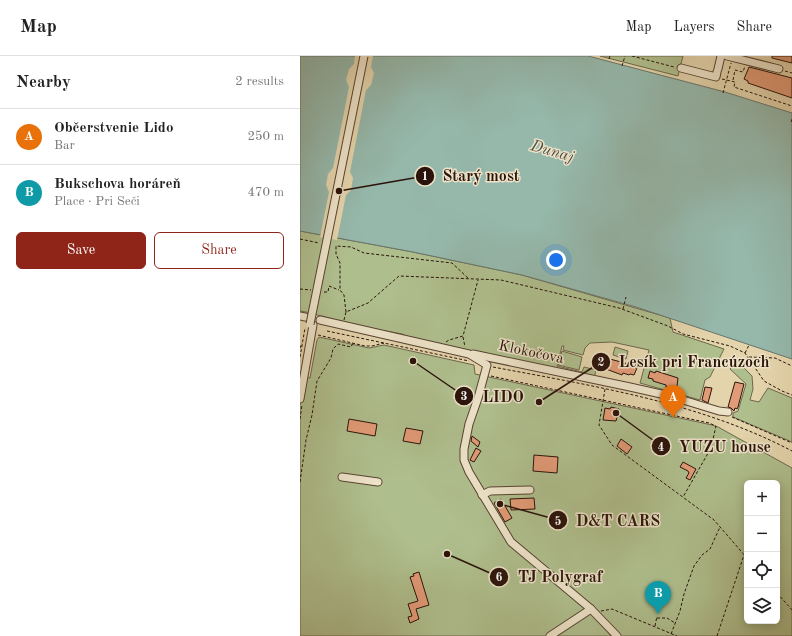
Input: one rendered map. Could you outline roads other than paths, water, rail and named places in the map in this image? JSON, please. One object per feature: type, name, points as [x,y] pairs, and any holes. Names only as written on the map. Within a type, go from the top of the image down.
[{"type":"street","points":[[300,399],[309,326],[365,56]]},
{"type":"street","points":[[681,68],[716,77],[721,56]]},
{"type":"street","points":[[729,58],[747,60],[779,70]]},
{"type":"street","name":"Klokočova","points":[[320,320],[439,347],[636,388],[730,414]]},
{"type":"street","points":[[468,353],[487,365],[470,424],[464,453],[465,465],[511,542],[593,610],[617,636]]},
{"type":"street","points":[[342,477],[378,482]]},
{"type":"street","points":[[482,495],[490,491],[530,490]]},
{"type":"street","points":[[550,636],[593,610]]},
{"type":"water","name":"Dunaj","points":[[300,56],[588,56],[725,92],[792,113],[792,359],[636,307],[522,275],[413,252],[300,231]]},
{"type":"place","name":"Starý most","points":[[339,191]]},
{"type":"place","name":"LIDO","points":[[413,361]]},
{"type":"place","name":"Lesík pri Francúzoch","points":[[539,402]]},
{"type":"place","name":"YUZU house","points":[[616,413]]},
{"type":"place","name":"Občerstvenie Lido","points":[[673,418]]},
{"type":"place","name":"D&T CARS","points":[[500,504]]},
{"type":"place","name":"TJ Polygraf","points":[[447,554]]},
{"type":"place","name":"Bukschova horáreň","points":[[658,614]]}]
